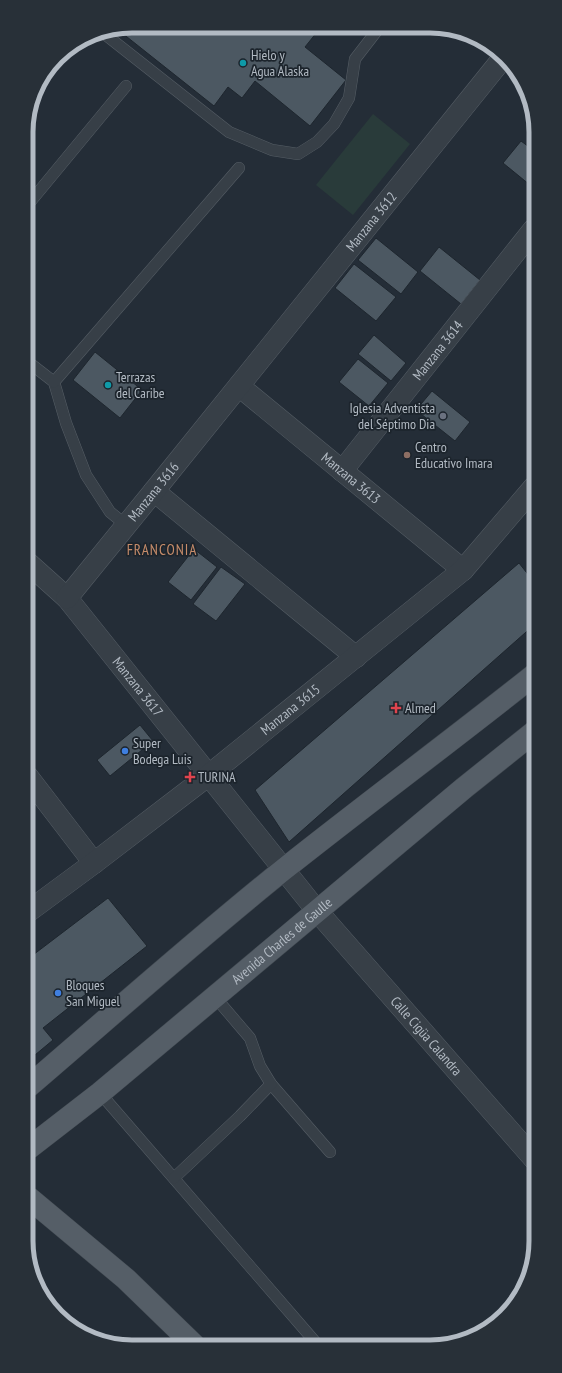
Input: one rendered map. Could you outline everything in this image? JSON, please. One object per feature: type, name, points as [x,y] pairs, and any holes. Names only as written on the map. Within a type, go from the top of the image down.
[{"type":"main road","points":[[33,1083],[284,869],[529,679]]},
{"type":"main road","name":"Avenida Charles de Gaulle","points":[[33,1145],[100,1093],[464,788],[529,736]]},
{"type":"main road","points":[[33,1201],[126,1279],[189,1340]]},
{"type":"street","name":"Manzana 3612","points":[[239,386],[499,62]]},
{"type":"street","name":"Manzana 3614","points":[[342,471],[529,235]]},
{"type":"street","name":"Manzana 3613","points":[[239,386],[463,570]]},
{"type":"street","name":"Manzana 3616","points":[[67,598],[239,386]]},
{"type":"street","points":[[154,491],[356,657]]},
{"type":"street","name":"Manzana 3615","points":[[33,907],[94,863],[209,775],[463,570],[529,493]]},
{"type":"street","name":"Manzana 3617","points":[[33,567],[67,598],[317,911]]},
{"type":"street","points":[[33,784],[94,863]]},
{"type":"street","name":"Calle Cigüa Calandra","points":[[317,911],[529,1154]]},
{"type":"lane","points":[[107,36],[229,132],[272,150],[298,154],[317,142],[334,124],[349,98],[355,59],[375,33]]},
{"type":"lane","points":[[33,199],[126,86]]},
{"type":"lane","points":[[54,382],[239,168]]},
{"type":"lane","points":[[33,366],[54,382],[66,423],[86,475],[110,512],[126,525]]},
{"type":"lane","points":[[215,997],[250,1038],[260,1066],[271,1084],[330,1152]]},
{"type":"lane","points":[[174,1178],[240,1116],[271,1084]]},
{"type":"lane","points":[[100,1093],[314,1340]]},
{"type":"shaded area","points":[[373,114],[410,144],[353,215],[316,185]]},
{"type":"building","name":"Hielo y Agua Alaska","points":[[316,33],[305,47],[346,80],[310,126],[255,81],[242,98],[228,87],[214,106],[123,34]]},
{"type":"building","points":[[521,141],[529,147],[529,184],[503,163]]},
{"type":"building","points":[[376,238],[418,272],[401,294],[358,260]]},
{"type":"building","points":[[439,247],[480,280],[461,304],[420,271]]},
{"type":"building","points":[[354,264],[396,297],[376,321],[335,288]]},
{"type":"building","points":[[374,335],[406,363],[391,381],[358,354]]},
{"type":"building","name":"Terrazas del Caribe","points":[[95,352],[142,390],[120,418],[73,380]]},
{"type":"building","points":[[358,359],[388,383],[369,406],[339,382]]},
{"type":"building","name":"Iglesia Adventista del Séptimo Dia","points":[[432,391],[470,422],[455,441],[416,410]]},
{"type":"building","points":[[194,549],[217,567],[191,600],[168,582]]},
{"type":"building","name":"Almed","points":[[519,563],[529,576],[529,629],[289,842],[255,790]]},
{"type":"building","points":[[221,567],[245,584],[216,621],[193,604]]},
{"type":"building","name":"Super Bodega Luis","points":[[140,725],[153,741],[110,776],[97,760]]},
{"type":"building","name":"Bloques San Miguel","points":[[108,898],[147,946],[43,1028],[53,1040],[33,1057],[33,955]]},
{"type":"place","name":"Hielo y Agua Alaska","points":[[243,63]]},
{"type":"place","name":"Terrazas del Caribe","points":[[108,385]]},
{"type":"place","name":"Iglesia Adventista del Séptimo Dia","points":[[443,416]]},
{"type":"place","name":"Centro Educativo Imara","points":[[407,455]]},
{"type":"place","name":"Almed","points":[[396,708]]},
{"type":"place","name":"Super Bodega Luis","points":[[125,751]]},
{"type":"place","name":"TURINA","points":[[190,777]]},
{"type":"place","name":"Bloques San Miguel","points":[[58,993]]},
{"type":"district","name":"FRANCONIA","points":[[162,549]]}]
